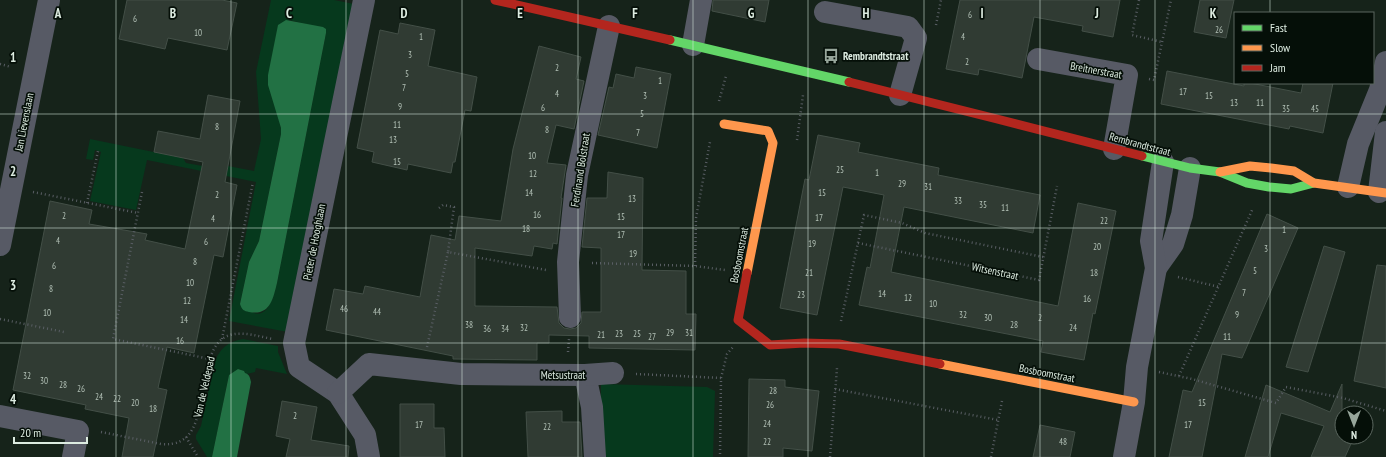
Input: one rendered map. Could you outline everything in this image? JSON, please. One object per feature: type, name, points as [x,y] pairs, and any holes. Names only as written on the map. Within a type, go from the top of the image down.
[{"type":"street","name":"Jan Lievenslaan","points":[[0,245],[49,0]]},
{"type":"street","name":"Pieter de Hooghlaan","points":[[364,0],[294,343],[298,367],[338,394],[365,435],[369,457]]},
{"type":"street","name":"Rembrandtstraat","points":[[495,0],[693,45],[900,95],[1162,162],[1220,172],[1247,183],[1291,189],[1314,183]]},
{"type":"street","points":[[693,45],[701,0]]},
{"type":"street","points":[[825,12],[908,27],[916,38],[900,95]]},
{"type":"street","name":"Ferdinand Bolstraat","points":[[570,316],[568,268],[577,175],[609,26]]},
{"type":"street","name":"Breitnerstraat","points":[[1038,59],[1127,76],[1114,149]]},
{"type":"street","points":[[1348,188],[1358,144],[1380,90],[1386,62]]},
{"type":"street","points":[[1380,90],[1386,122]]},
{"type":"street","points":[[724,124],[768,131],[773,143]]},
{"type":"street","points":[[1383,193],[1386,132]]},
{"type":"street","name":"Bosboomstraat","points":[[773,143],[738,320],[770,345],[804,343],[838,344],[1134,402]]},
{"type":"street","points":[[1124,457],[1134,402],[1137,367],[1155,270],[1151,241],[1162,162]]},
{"type":"street","name":"Rembrandtstraat","points":[[1220,172],[1250,166],[1271,168],[1294,171],[1314,183],[1383,193]]},
{"type":"street","points":[[1155,270],[1173,244],[1182,215],[1190,168]]},
{"type":"street","name":"Metsustraat","points":[[338,394],[369,364],[461,374],[576,375],[613,373]]},
{"type":"street","points":[[576,375],[592,407],[595,457]]},
{"type":"street","points":[[0,416],[78,431],[73,457]]},
{"type":"path","points":[[1139,0],[1132,35],[1162,42]]},
{"type":"path","points":[[1127,76],[1154,80],[1171,0]]},
{"type":"path","points":[[718,107],[732,55]]},
{"type":"path","points":[[773,143],[797,144],[806,73]]},
{"type":"path","points":[[696,266],[696,218],[711,136]]},
{"type":"path","points":[[87,203],[98,151]]},
{"type":"path","points":[[222,339],[253,182]]},
{"type":"path","name":"Witsenstraat","points":[[858,243],[1039,280],[1057,186]]},
{"type":"path","points":[[11,188],[138,213]]},
{"type":"path","points":[[142,192],[113,339],[210,359]]},
{"type":"path","points":[[1179,376],[1255,203]]},
{"type":"path","points":[[422,369],[448,252],[454,207],[443,205],[439,208]]},
{"type":"path","points":[[830,457],[841,320],[864,215],[902,223],[925,233],[1043,257]]},
{"type":"path","points":[[448,252],[568,268],[696,266],[747,274]]},
{"type":"path","points":[[1155,270],[1218,287]]},
{"type":"path","points":[[570,316],[576,375]]},
{"type":"path","points":[[0,319],[64,332]]},
{"type":"path","points":[[720,457],[721,378],[727,354],[750,330]]},
{"type":"path","points":[[222,339],[228,335],[242,333],[294,343]]},
{"type":"path","name":"Van de Veldepad","points":[[186,437],[193,430],[198,418],[210,359],[213,350],[222,339]]},
{"type":"path","points":[[1137,367],[1192,379],[1276,403],[1286,387],[1344,398],[1386,411]]},
{"type":"path","points":[[613,373],[721,378]]},
{"type":"path","points":[[991,457],[1007,377]]},
{"type":"path","points":[[835,389],[998,420]]},
{"type":"path","points":[[78,431],[90,430],[165,445],[175,444],[186,437],[198,457]]},
{"type":"shaded area","points":[[271,0],[334,0],[354,4],[288,332],[229,321],[256,182],[147,160],[136,210],[90,201],[101,152],[95,150],[93,160],[86,159],[90,139],[183,158],[186,163],[219,169],[228,166],[254,171],[261,139],[256,72]],"holes":[[[289,20],[326,29],[277,283],[270,304],[264,312],[259,314],[254,313],[240,304],[249,262],[259,241],[281,134],[278,116]]]},
{"type":"shaded area","points":[[286,20],[323,27],[326,29],[326,33],[276,289],[272,300],[266,309],[256,313],[243,310],[240,304],[249,262],[259,241],[281,134],[281,128],[268,85],[268,75],[278,25]]},
{"type":"shaded area","points":[[243,339],[278,346],[278,352],[287,374],[256,368],[255,372],[247,374],[239,369],[229,375],[212,457],[207,457],[196,439],[196,435],[201,426],[214,364],[218,354],[224,347],[232,342]]},
{"type":"shaded area","points":[[238,369],[244,371],[250,377],[251,382],[237,457],[212,457],[229,375]]},
{"type":"shaded area","points":[[601,384],[707,387],[715,391],[713,457],[601,457]]},
{"type":"building","points":[[127,0],[222,0],[237,3],[227,50],[168,38],[165,49],[119,39]]},
{"type":"building","points":[[713,0],[769,0],[765,22],[712,11]]},
{"type":"building","points":[[960,0],[1120,0],[1113,37],[1082,31],[1083,26],[1034,17],[1022,78],[979,69],[978,75],[946,69]]},
{"type":"building","points":[[1200,0],[1234,0],[1226,38],[1194,32]]},
{"type":"building","points":[[400,23],[435,30],[428,66],[477,77],[471,111],[465,110],[455,162],[453,162],[451,173],[408,164],[407,170],[372,162],[374,152],[357,148],[380,30],[398,34]]},
{"type":"building","points":[[539,46],[581,57],[576,79],[584,81],[574,129],[556,125],[547,163],[566,165],[561,198],[557,244],[553,243],[552,249],[534,246],[532,256],[475,248],[475,306],[557,307],[559,323],[564,328],[570,329],[576,328],[581,323],[582,312],[601,312],[601,248],[582,247],[587,198],[607,198],[608,172],[643,178],[642,270],[686,271],[686,314],[696,314],[695,350],[589,348],[589,336],[549,335],[549,343],[537,343],[537,360],[453,359],[453,356],[326,330],[334,289],[363,294],[365,286],[420,297],[431,235],[455,240],[459,216],[501,221],[513,149]]},
{"type":"building","points":[[636,67],[671,74],[657,148],[598,135],[609,87],[613,88],[616,74],[634,78]]},
{"type":"building","points":[[1167,71],[1244,86],[1244,84],[1255,84],[1301,93],[1303,84],[1333,84],[1323,133],[1290,126],[1289,129],[1161,104]]},
{"type":"building","points":[[208,95],[240,101],[225,182],[237,185],[223,257],[214,255],[194,353],[167,347],[158,388],[167,390],[153,457],[122,457],[129,418],[85,409],[86,405],[13,390],[50,201],[92,210],[89,224],[147,234],[145,240],[185,249],[203,162],[154,152],[158,131],[200,139]]},
{"type":"building","points":[[818,135],[860,143],[858,152],[939,168],[938,175],[1040,195],[1033,233],[904,207],[891,272],[1058,306],[1078,203],[1116,211],[1084,360],[1041,352],[1043,341],[859,305],[867,267],[870,268],[884,195],[843,187],[817,315],[780,308],[805,179],[809,180]]},
{"type":"building","points":[[1267,214],[1298,228],[1242,358],[1222,354],[1202,457],[1169,457],[1183,390],[1192,392]]},
{"type":"building","points":[[1324,246],[1345,252],[1308,372],[1286,367]]},
{"type":"building","points":[[1377,265],[1386,266],[1386,388],[1354,381]]},
{"type":"building","points":[[749,379],[785,380],[785,387],[819,391],[812,451],[783,448],[783,457],[748,457]]},
{"type":"building","points":[[1342,384],[1342,405],[1334,405],[1334,445],[1350,445],[1345,457],[1311,457],[1324,426],[1281,413],[1268,457],[1245,457],[1266,385],[1330,412]]},
{"type":"building","points":[[282,401],[317,407],[311,440],[349,446],[348,457],[286,457],[290,439],[276,436]]},
{"type":"building","points":[[400,404],[434,404],[434,428],[444,428],[445,457],[400,457]]},
{"type":"building","points":[[562,411],[562,422],[580,422],[582,457],[528,457],[526,412]]},
{"type":"building","points":[[1040,425],[1075,432],[1070,457],[1033,457]]},
{"type":"traffic: fast","points":[[670,40],[849,82]]},
{"type":"traffic: fast","points":[[1142,156],[1190,168],[1220,172],[1247,183],[1269,187],[1291,189],[1314,183]]},
{"type":"traffic: slow","points":[[724,124],[768,131],[773,143],[747,273]]},
{"type":"traffic: slow","points":[[1220,172],[1250,166],[1271,168],[1294,171],[1314,183],[1386,193]]},
{"type":"traffic: slow","points":[[940,364],[1134,402]]},
{"type":"traffic: jam","points":[[495,0],[670,40]]},
{"type":"traffic: jam","points":[[849,82],[1142,156]]},
{"type":"traffic: jam","points":[[747,273],[738,320],[770,345],[804,343],[839,344],[940,364]]},
{"type":"place","name":"Rembrandtstraat","points":[[831,56]]}]
